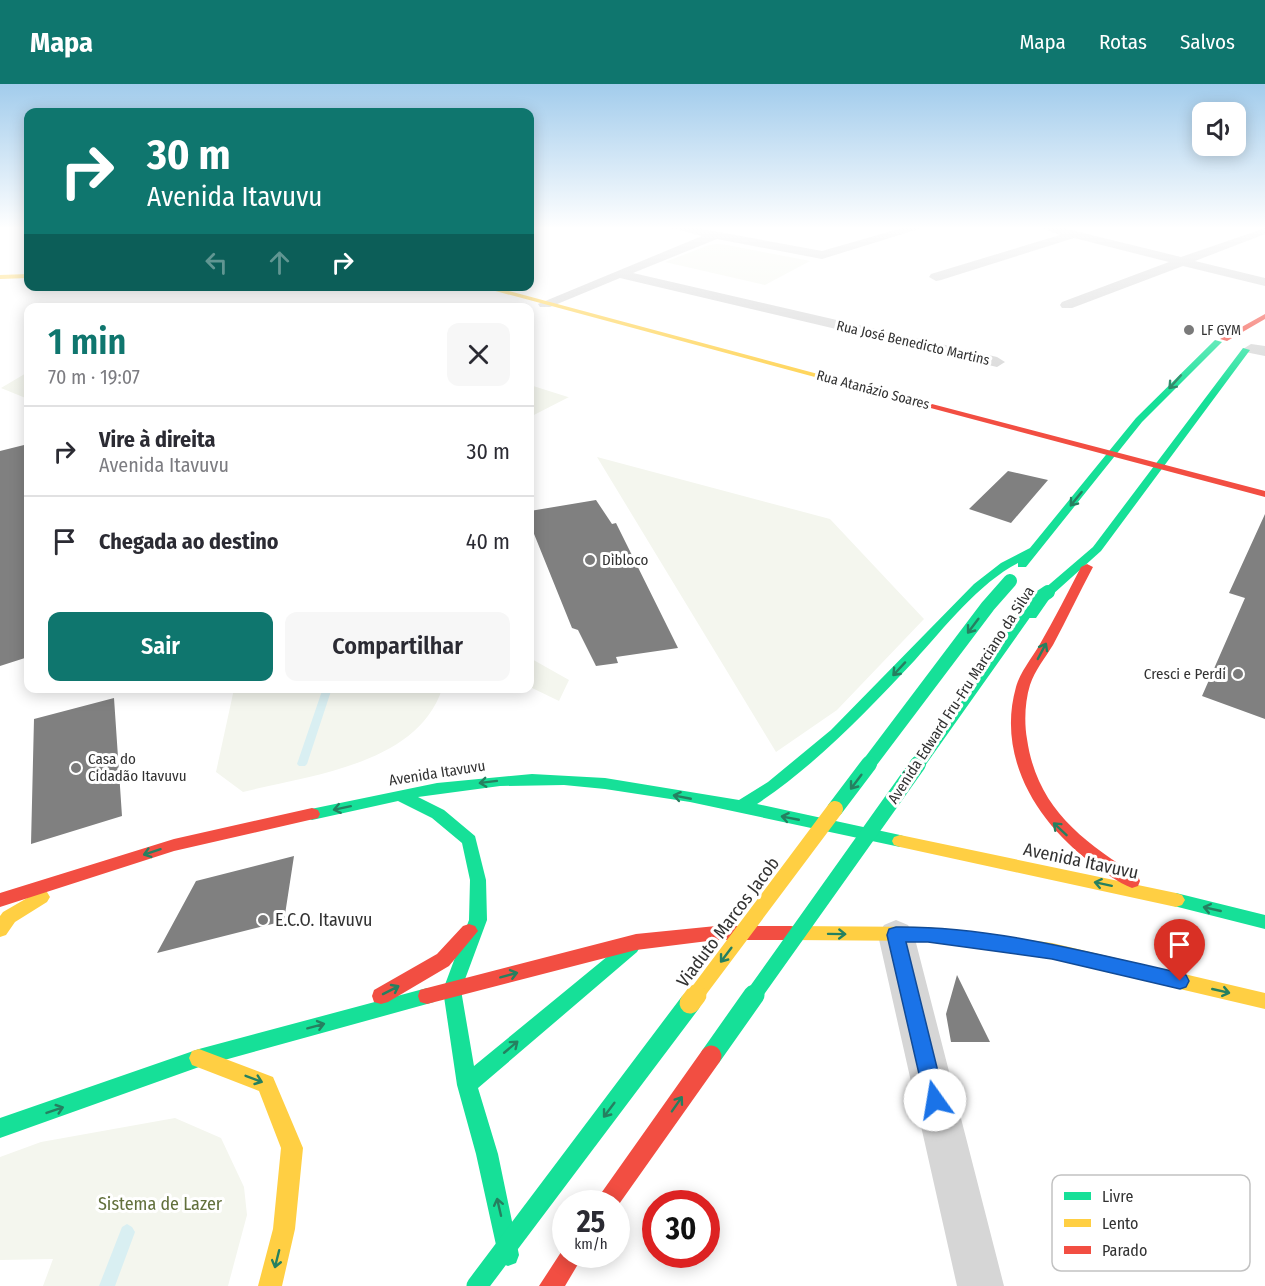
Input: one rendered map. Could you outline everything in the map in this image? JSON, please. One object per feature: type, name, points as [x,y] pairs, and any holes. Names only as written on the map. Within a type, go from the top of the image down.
[{"type":"main road","name":"Rua Atanázio Soares","points":[[498,291],[1265,494]]},
{"type":"main road","name":"Avenida Edward Fru-Fru Marciano da Silva","points":[[1010,581],[1112,454],[1194,362],[1221,341],[1265,316]]},
{"type":"main road","points":[[1221,341],[1242,341],[1256,348]]},
{"type":"main road","name":"Avenida Edward Fru-Fru Marciano da Silva","points":[[938,761],[1048,592],[1097,549],[1256,348]]},
{"type":"main road","points":[[740,808],[768,793],[819,752],[952,612],[1013,558],[1036,549]]},
{"type":"main road","points":[[1097,549],[1023,686],[1017,737],[1027,783],[1054,824],[1096,861],[1160,897]]},
{"type":"main road","name":"Viaduto Marcos Jacob","points":[[477,1286],[960,644],[1010,581]]},
{"type":"main road","points":[[616,1190],[1026,611],[1033,602],[1048,592]]},
{"type":"main road","name":"Avenida Itavuvu","points":[[0,900],[174,845],[399,795],[495,781],[563,780],[633,787],[740,808],[1160,897],[1265,922]]},
{"type":"main road","points":[[399,795],[438,814],[469,840],[478,880],[478,920],[452,990],[467,1085],[487,1154],[505,1231],[508,1264]]},
{"type":"main road","name":"Avenida Edward Fru-Fru Marciano da Silva","points":[[888,838],[899,820]]},
{"type":"main road","points":[[874,855],[888,838]]},
{"type":"main road","points":[[0,930],[9,917],[38,898],[99,869]]},
{"type":"main road","points":[[800,904],[860,869]]},
{"type":"main road","points":[[716,933],[771,917]]},
{"type":"main road","points":[[341,1019],[443,960],[478,920]]},
{"type":"main road","points":[[0,1128],[199,1058],[341,1019],[636,942],[716,933],[928,934],[1052,951],[1265,1001]]},
{"type":"main road","points":[[467,1085],[636,942]]},
{"type":"main road","points":[[199,1058],[266,1084],[292,1148],[284,1229],[270,1286]]},
{"type":"main road","points":[[551,1286],[563,1268]]},
{"type":"street","points":[[545,304],[594,284]]},
{"type":"street","name":"Rua José Benedicto Martins","points":[[662,284],[997,362]]},
{"type":"street","points":[[1067,305],[1122,284]]},
{"type":"street","points":[[896,935],[980,1286]]},
{"type":"green space","points":[[24,374],[24,397],[1,388]]},
{"type":"green space","points":[[534,386],[569,397],[534,415]]},
{"type":"green space","points":[[597,457],[830,519],[924,619],[837,710],[776,752]]},
{"type":"green space","points":[[534,660],[569,680],[559,701],[534,689]]},
{"type":"green space","points":[[233,693],[440,693],[429,715],[410,735],[386,751],[358,763],[243,792],[216,772]]},
{"type":"green space","name":"Sistema de Lazer","points":[[175,1118],[221,1138],[244,1187],[247,1215],[228,1286],[43,1286],[53,1259],[0,1260],[0,1157],[41,1142]]},
{"type":"building","points":[[24,445],[24,658],[0,666],[0,451]]},
{"type":"building","points":[[1008,471],[1048,480],[1011,523],[969,509]]},
{"type":"building","name":"Dibloco","points":[[596,500],[612,524],[616,523],[678,648],[616,657],[618,663],[596,666],[578,630],[572,628],[534,534],[534,510]]},
{"type":"building","points":[[1265,514],[1265,719],[1202,696],[1245,598],[1229,593]]},
{"type":"building","name":"Casa do Cidadão Itavuvu","points":[[114,698],[122,816],[31,844],[34,719]]},
{"type":"building","points":[[294,856],[284,921],[157,953],[196,881]]},
{"type":"building","points":[[957,975],[990,1042],[951,1042],[946,1014]]},
{"type":"waterway","points":[[302,764],[326,693]]},
{"type":"waterway","points":[[107,1286],[127,1232]]},
{"type":"traffic: fast","points":[[1022,565],[1139,420],[1218,342]]},
{"type":"traffic: fast","points":[[1032,615],[1048,592],[1097,549],[1246,350]]},
{"type":"traffic: fast","points":[[739,808],[774,786],[836,734],[978,587],[1005,565],[1036,549]]},
{"type":"traffic: fast","points":[[835,809],[988,606],[1010,581]]},
{"type":"traffic: fast","points":[[711,1056],[1026,611],[1033,602],[1048,592]]},
{"type":"traffic: fast","points":[[312,814],[437,788],[500,781],[564,780],[605,783],[690,796],[900,841]]},
{"type":"traffic: fast","points":[[399,795],[438,814],[469,840],[478,880],[478,920],[452,990],[467,1085],[487,1154],[508,1255]]},
{"type":"traffic: fast","points":[[1176,900],[1265,922]]},
{"type":"traffic: fast","points":[[467,1085],[631,947]]},
{"type":"traffic: fast","points":[[0,1128],[199,1058],[427,996]]},
{"type":"traffic: fast","points":[[477,1286],[690,1003]]},
{"type":"traffic: slow","points":[[499,291],[866,388]]},
{"type":"traffic: slow","points":[[690,1003],[835,809]]},
{"type":"traffic: slow","points":[[900,841],[1176,900]]},
{"type":"traffic: slow","points":[[0,930],[9,917],[41,897]]},
{"type":"traffic: slow","points":[[791,933],[928,934],[1052,951],[1265,1001]]},
{"type":"traffic: slow","points":[[199,1058],[266,1084],[292,1148],[284,1229],[270,1286]]},
{"type":"traffic: jam","points":[[1224,339],[1265,316]]},
{"type":"traffic: jam","points":[[866,388],[1265,494]]},
{"type":"traffic: jam","points":[[1087,567],[1024,683],[1020,701],[1019,733],[1030,782],[1055,821],[1090,853],[1132,881]]},
{"type":"traffic: jam","points":[[0,900],[174,845],[312,814]]},
{"type":"traffic: jam","points":[[381,996],[443,960],[469,931]]},
{"type":"traffic: jam","points":[[427,996],[636,942],[716,933],[791,933]]},
{"type":"traffic: jam","points":[[616,1190],[711,1056]]},
{"type":"traffic: jam","points":[[551,1286],[563,1268]]},
{"type":"place","name":"LF GYM","points":[[1189,330]]},
{"type":"place","name":"Dibloco","points":[[590,560]]},
{"type":"place","name":"Cresci e Perdi","points":[[1238,674]]},
{"type":"place","name":"Casa do Cidadão Itavuvu","points":[[76,768]]},
{"type":"place","name":"E.C.O. Itavuvu","points":[[263,920]]},
{"type":"route","points":[[935,1100],[896,935],[928,934],[1052,951],[1180,981]]}]
